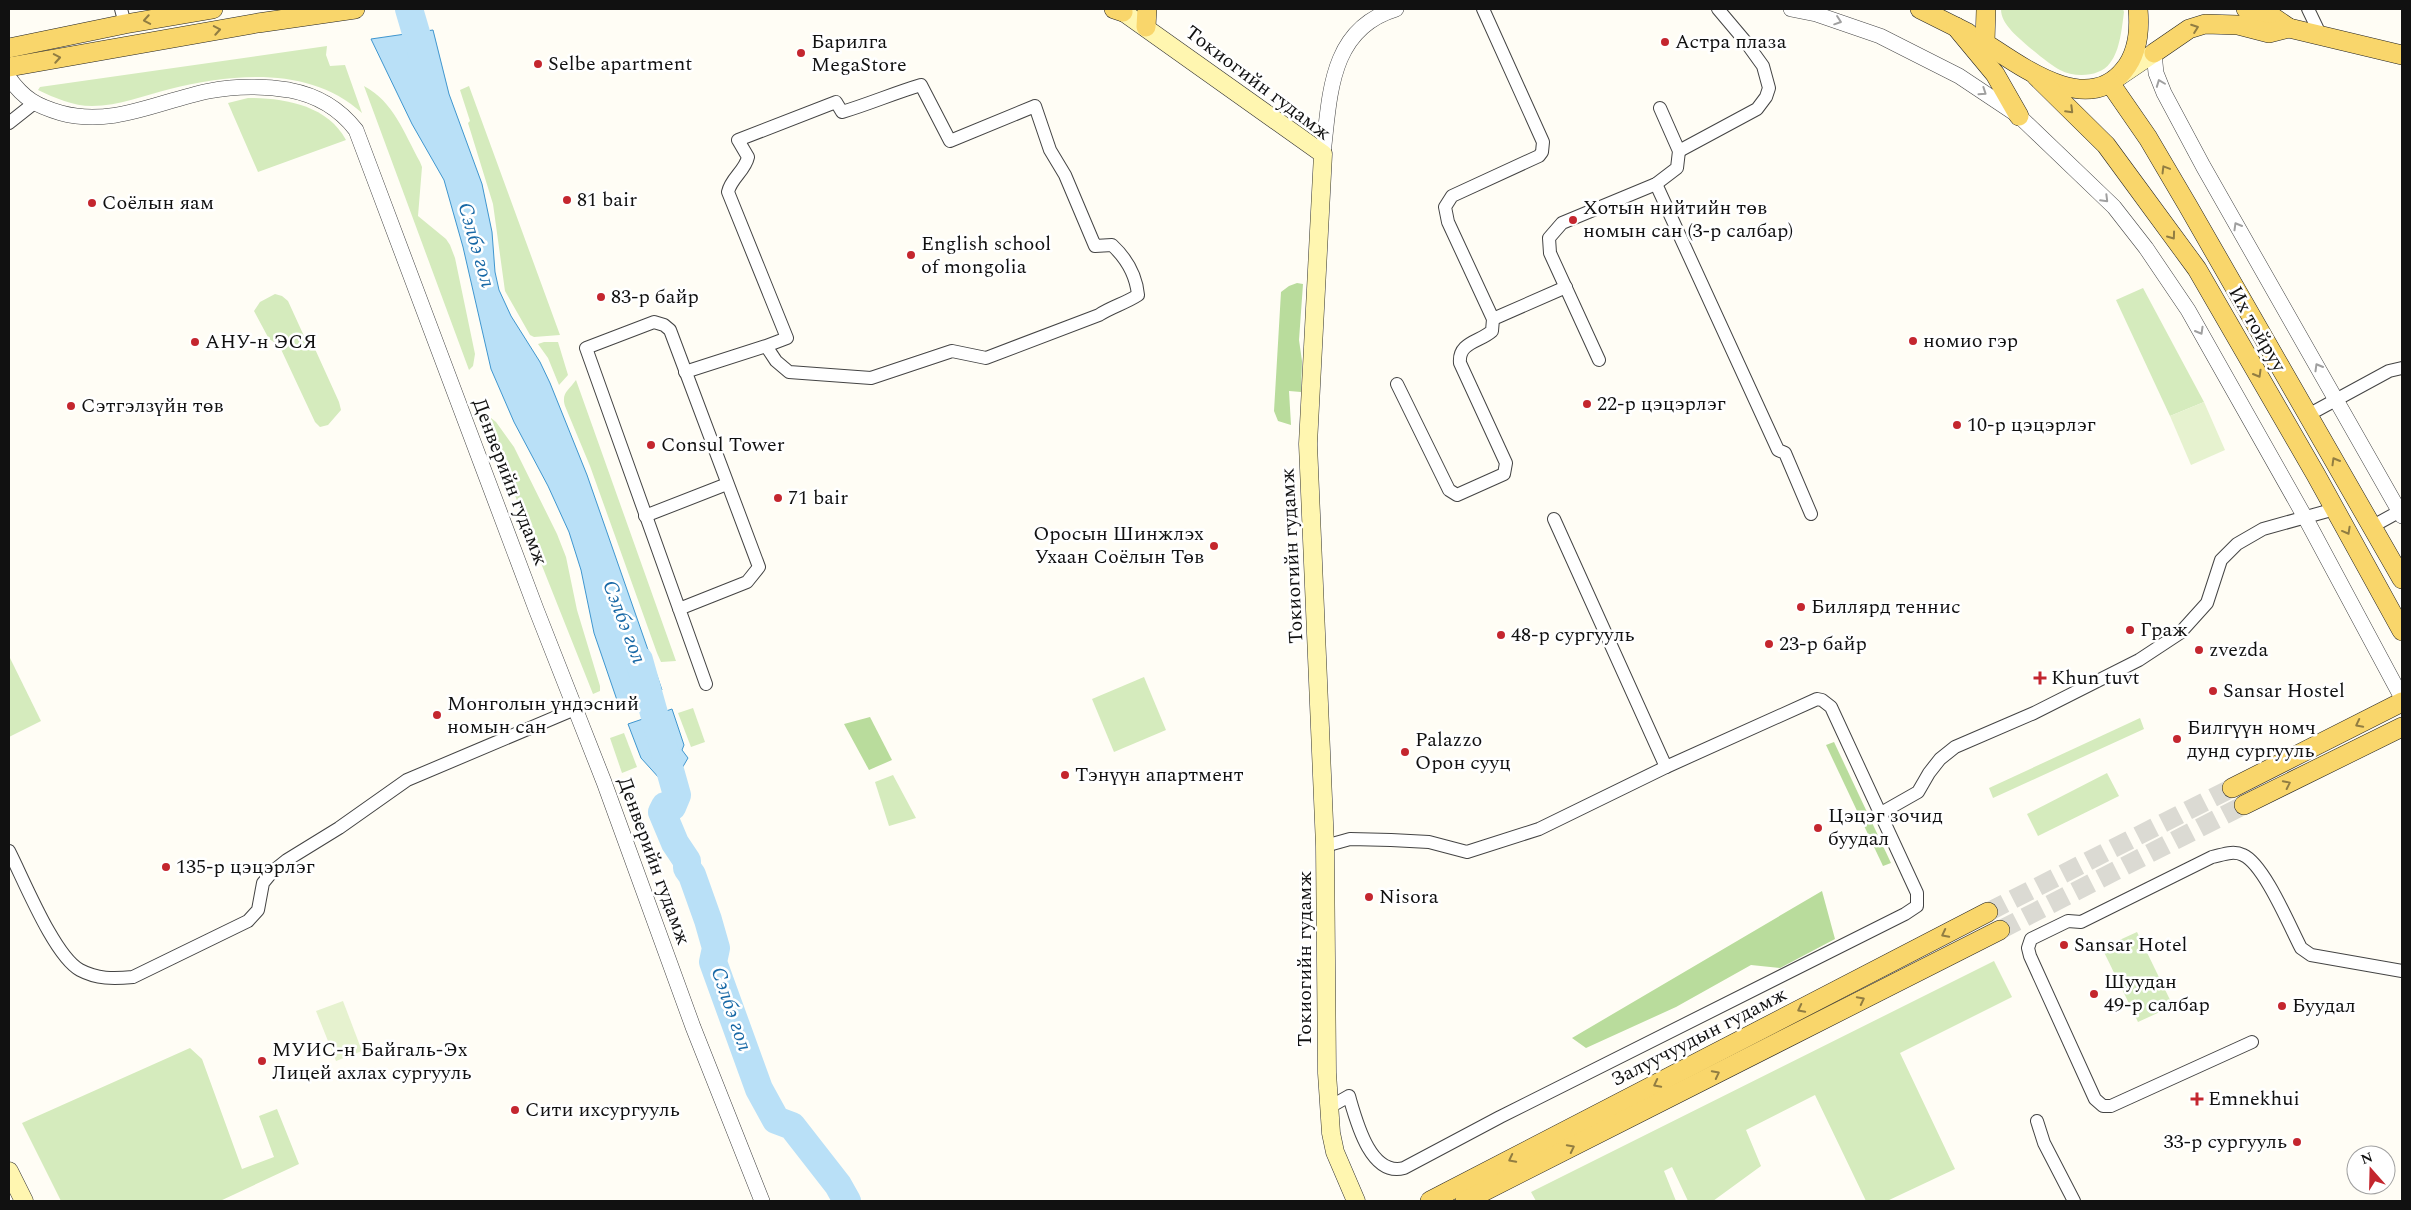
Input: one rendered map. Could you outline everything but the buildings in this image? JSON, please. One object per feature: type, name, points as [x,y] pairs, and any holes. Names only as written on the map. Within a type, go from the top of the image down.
[{"type":"main road","points":[[9,48],[123,16],[213,9]]},
{"type":"main road","points":[[9,67],[258,23],[355,9]]},
{"type":"main road","points":[[1920,9],[1986,43],[2036,76],[2077,89],[2089,89],[2115,80],[2189,29],[2205,24],[2238,25],[2269,32],[2288,28]]},
{"type":"main road","points":[[1986,9],[1986,43]]},
{"type":"main road","points":[[2115,80],[2128,66],[2137,43],[2138,9]]},
{"type":"main road","points":[[2246,9],[2273,17],[2288,28],[2402,55]]},
{"type":"main road","name":"Токиогийн гудамж","points":[[1119,10],[1146,18],[1323,154],[1308,444],[1325,846],[1328,1108],[1335,1152],[1356,1201]]},
{"type":"main road","points":[[1956,27],[1995,74],[2019,116]]},
{"type":"main road","name":"Их тойруу","points":[[2036,76],[2106,145],[2196,269],[2335,509],[2402,631]]},
{"type":"main road","name":"Их тойруу","points":[[2115,80],[2402,579]]},
{"type":"main road","points":[[2232,788],[2402,702]]},
{"type":"main road","points":[[2244,805],[2402,727]]},
{"type":"main road","name":"Залуучуудын гудамж","points":[[1430,1201],[1988,912]]},
{"type":"main road","name":"Залуучуудын гудамж","points":[[1465,1201],[2000,930]]},
{"type":"main road","points":[[9,1171],[24,1201]]},
{"type":"street","points":[[1323,154],[1329,104],[1339,56],[1352,36],[1368,23],[1396,9]]},
{"type":"street","points":[[1397,384],[1449,490],[1457,495],[1504,474],[1506,464],[1459,357],[1464,347],[1487,336],[1492,331],[1493,320],[1448,222],[1445,207],[1452,196],[1539,156],[1542,152],[1543,142],[1484,9]]},
{"type":"street","points":[[1679,151],[1757,109],[1766,97],[1769,88],[1763,66],[1718,9]]},
{"type":"street","points":[[1791,9],[1816,14],[1880,36],[1959,76],[2019,116],[2114,207],[2146,248],[2188,310],[2306,519],[2402,698]]},
{"type":"street","points":[[2308,9],[2321,36]]},
{"type":"street","points":[[2154,53],[2156,73],[2168,101],[2401,512],[2373,526]]},
{"type":"street","points":[[9,78],[33,104],[9,123]]},
{"type":"street","points":[[685,372],[787,338],[728,192],[730,183],[746,165],[748,157],[738,140],[836,102],[842,112],[870,104],[895,92],[921,85],[950,141],[1035,106],[1050,150],[1065,175],[1095,246],[1112,245],[1126,258],[1137,283],[1138,295],[1129,301],[1109,308],[1099,316],[986,358],[952,351],[871,378],[789,372],[776,361],[766,346]]},
{"type":"street","name":"Денверийн гудамж","points":[[33,104],[78,117],[101,118],[130,113],[208,91],[231,87],[255,87],[300,92],[326,103],[348,119],[364,146],[604,782],[693,1027],[762,1201]]},
{"type":"street","points":[[1599,360],[1549,246],[1549,238],[1557,227],[1656,184],[1677,168],[1679,151],[1660,108]]},
{"type":"street","points":[[1656,184],[1778,450],[1785,453],[1811,514]]},
{"type":"street","points":[[1493,320],[1566,287]]},
{"type":"street","points":[[679,609],[747,582],[759,567],[670,330],[664,325],[654,322],[586,348],[645,516],[706,684]]},
{"type":"street","points":[[2308,414],[2389,371],[2402,368]]},
{"type":"street","points":[[645,516],[727,484]]},
{"type":"street","points":[[1881,813],[1918,792],[1928,773],[1940,759],[1955,747],[2042,709],[2140,660],[2180,633],[2207,603],[2221,560],[2237,544],[2263,529],[2306,519],[2335,509]]},
{"type":"street","points":[[1554,519],[1666,767]]},
{"type":"street","points":[[1325,846],[1350,839],[1391,840],[1429,842],[1467,852],[1539,829],[1666,767],[1811,700],[1822,700],[1831,707],[1917,893],[1917,906],[1905,914],[1500,1117],[1404,1168],[1394,1170],[1383,1167],[1360,1136],[1348,1096],[1328,1108]]},
{"type":"street","points":[[9,851],[61,952],[78,969],[97,977],[113,979],[132,976],[248,921],[258,910],[263,883],[272,872],[407,780],[575,709]]},
{"type":"street","points":[[2252,1042],[2111,1106],[2103,1106],[2095,1098],[2030,956],[2028,948],[2031,939],[2068,921],[2081,922],[2129,900],[2212,857],[2231,853],[2244,855],[2265,876],[2301,948],[2312,955],[2402,971]]},
{"type":"street","points":[[2037,1121],[2044,1143],[2074,1201]]},
{"type":"green space","points":[[2001,9],[2123,9],[2124,12],[2118,46],[2110,63],[2100,71],[2080,75],[2060,70],[2034,51],[2008,27]]},
{"type":"green space","points":[[327,46],[326,55],[330,66],[345,65],[362,113],[342,98],[319,87],[270,77],[219,79],[102,106],[85,106],[71,103],[38,90],[40,87]]},
{"type":"green space","points":[[364,86],[391,109],[422,167],[418,216],[446,239],[455,258],[475,354],[473,366],[469,370]]},
{"type":"green space","points":[[469,86],[560,335],[534,337],[530,335],[505,291],[493,204],[460,90]]},
{"type":"green space","points":[[248,98],[290,102],[316,111],[338,128],[346,140],[258,172],[228,103]]},
{"type":"green space","points":[[1297,283],[1303,284],[1299,340],[1302,361],[1301,392],[1289,391],[1291,425],[1278,421],[1274,411],[1281,292]]},
{"type":"green space","points":[[2143,288],[2204,402],[2170,416],[2116,300]]},
{"type":"green space","points":[[275,294],[282,296],[288,301],[309,347],[315,349],[339,402],[341,410],[328,425],[320,427],[315,422],[279,345],[269,339],[254,311],[260,302]]},
{"type":"green space","points":[[558,342],[568,375],[559,385],[548,358],[538,344]]},
{"type":"green space","points":[[576,380],[676,661],[661,662],[657,653],[590,466],[565,406],[565,395]]},
{"type":"green space","points":[[2204,402],[2225,450],[2191,465],[2170,416]]},
{"type":"green space","points":[[485,413],[496,422],[514,447],[557,534],[566,557],[577,610],[600,686],[600,691],[593,694],[527,528]]},
{"type":"green space","points":[[9,656],[41,721],[9,737]]},
{"type":"green space","points":[[1144,677],[1166,730],[1114,752],[1092,699]]},
{"type":"green space","points":[[693,708],[705,742],[691,747],[678,713]]},
{"type":"green space","points":[[870,717],[892,760],[869,770],[844,724]]},
{"type":"green space","points":[[2140,718],[2144,729],[1993,798],[1989,788]]},
{"type":"green space","points":[[624,733],[637,767],[622,773],[610,738]]},
{"type":"green space","points":[[1834,742],[1891,863],[1883,866],[1826,745]]},
{"type":"green space","points":[[2107,773],[2119,796],[2038,836],[2027,814]]},
{"type":"green space","points":[[893,775],[916,818],[889,826],[875,782]]},
{"type":"green space","points":[[1822,891],[1835,939],[1780,968],[1751,965],[1676,1007],[1586,1048],[1572,1038]]},
{"type":"green space","points":[[2137,932],[2173,1006],[2138,1022],[2102,948]]},
{"type":"green space","points":[[1994,961],[2012,997],[1900,1053],[1955,1169],[1887,1201],[1866,1201],[1815,1095],[1746,1130],[1761,1166],[1713,1201],[1688,1201],[1672,1167],[1664,1171],[1676,1201],[1536,1201],[1531,1192]]},
{"type":"green space","points":[[343,1001],[362,1051],[336,1061],[316,1011]]},
{"type":"green space","points":[[190,1048],[202,1059],[242,1169],[274,1157],[259,1116],[277,1109],[299,1164],[220,1201],[61,1201],[22,1123]]},
{"type":"water","points":[[433,30],[449,94],[482,184],[492,232],[495,272],[499,290],[511,316],[540,362],[550,383],[587,475],[662,690],[619,706],[594,633],[581,570],[569,532],[548,486],[514,422],[491,369],[463,247],[444,180],[412,124],[371,39]]},
{"type":"water","points":[[672,709],[684,745],[682,750],[688,758],[681,770],[676,804],[670,796],[670,790],[641,758],[628,724]]},
{"type":"waterway","name":"Сэлбэ гол","points":[[409,9],[426,67]]},
{"type":"waterway","name":"Сэлбэ гол","points":[[639,660],[677,795],[672,807],[665,806],[662,812],[675,843],[687,861],[687,868],[692,875],[708,920],[716,948],[713,962],[759,1089],[776,1120],[792,1126],[838,1185],[847,1201]]},
{"type":"tunnel","points":[[1988,912],[2232,788]]},
{"type":"tunnel","points":[[2000,930],[2244,805]]},
{"type":"place","name":"Астра плаза","points":[[1665,42]]},
{"type":"place","name":"Барилга MegaStore","points":[[801,53]]},
{"type":"place","name":"Selbe apartment","points":[[538,64]]},
{"type":"place","name":"81 bair","points":[[567,200]]},
{"type":"place","name":"Соёлын яам","points":[[92,203]]},
{"type":"place","name":"Хотын нийтийн төв номын сан (3-р салбар)","points":[[1573,220]]},
{"type":"place","name":"English school of mongolia","points":[[911,255]]},
{"type":"place","name":"83-р байр","points":[[601,297]]},
{"type":"place","name":"номио гэр","points":[[1913,341]]},
{"type":"place","name":"АНУ-н ЭСЯ","points":[[195,342]]},
{"type":"place","name":"22-р цэцэрлэг","points":[[1587,404]]},
{"type":"place","name":"Сэтгэлзүйн төв","points":[[71,406]]},
{"type":"place","name":"10-р цэцэрлэг","points":[[1957,425]]},
{"type":"place","name":"Consul Tower","points":[[651,445]]},
{"type":"place","name":"71 bair","points":[[778,498]]},
{"type":"place","name":"Оросын Шинжлэх Ухаан Соёлын Төв","points":[[1214,546]]},
{"type":"place","name":"Биллярд теннис","points":[[1801,607]]},
{"type":"place","name":"Граж","points":[[2130,630]]},
{"type":"place","name":"48-р сургууль","points":[[1501,635]]},
{"type":"place","name":"23-р байр","points":[[1769,644]]},
{"type":"place","name":"zvezda","points":[[2199,650]]},
{"type":"place","name":"Khun tuvt","points":[[2040,678]]},
{"type":"place","name":"Sansar Hostel","points":[[2213,691]]},
{"type":"place","name":"Монголын үндэсний номын сан","points":[[437,715]]},
{"type":"place","name":"Билгүүн номч дунд сургууль","points":[[2177,739]]},
{"type":"place","name":"Palazzo Орон сууц","points":[[1405,752]]},
{"type":"place","name":"Тэнүүн апартмент","points":[[1065,775]]},
{"type":"place","name":"Цэцэг зочид буудал","points":[[1818,828]]},
{"type":"place","name":"135-р цэцэрлэг","points":[[166,867]]},
{"type":"place","name":"Nisora","points":[[1369,897]]},
{"type":"place","name":"Sansar Hotel","points":[[2064,945]]},
{"type":"place","name":"Шуудан 49-р салбар","points":[[2094,994]]},
{"type":"place","name":"Буудал","points":[[2282,1006]]},
{"type":"place","name":"МУИС-н Байгаль-Эх Лицей ахлах сургууль","points":[[262,1061]]},
{"type":"place","name":"Emnekhui","points":[[2197,1099]]},
{"type":"place","name":"Сити ихсургууль","points":[[515,1110]]},
{"type":"place","name":"33-р сургууль","points":[[2297,1142]]}]
